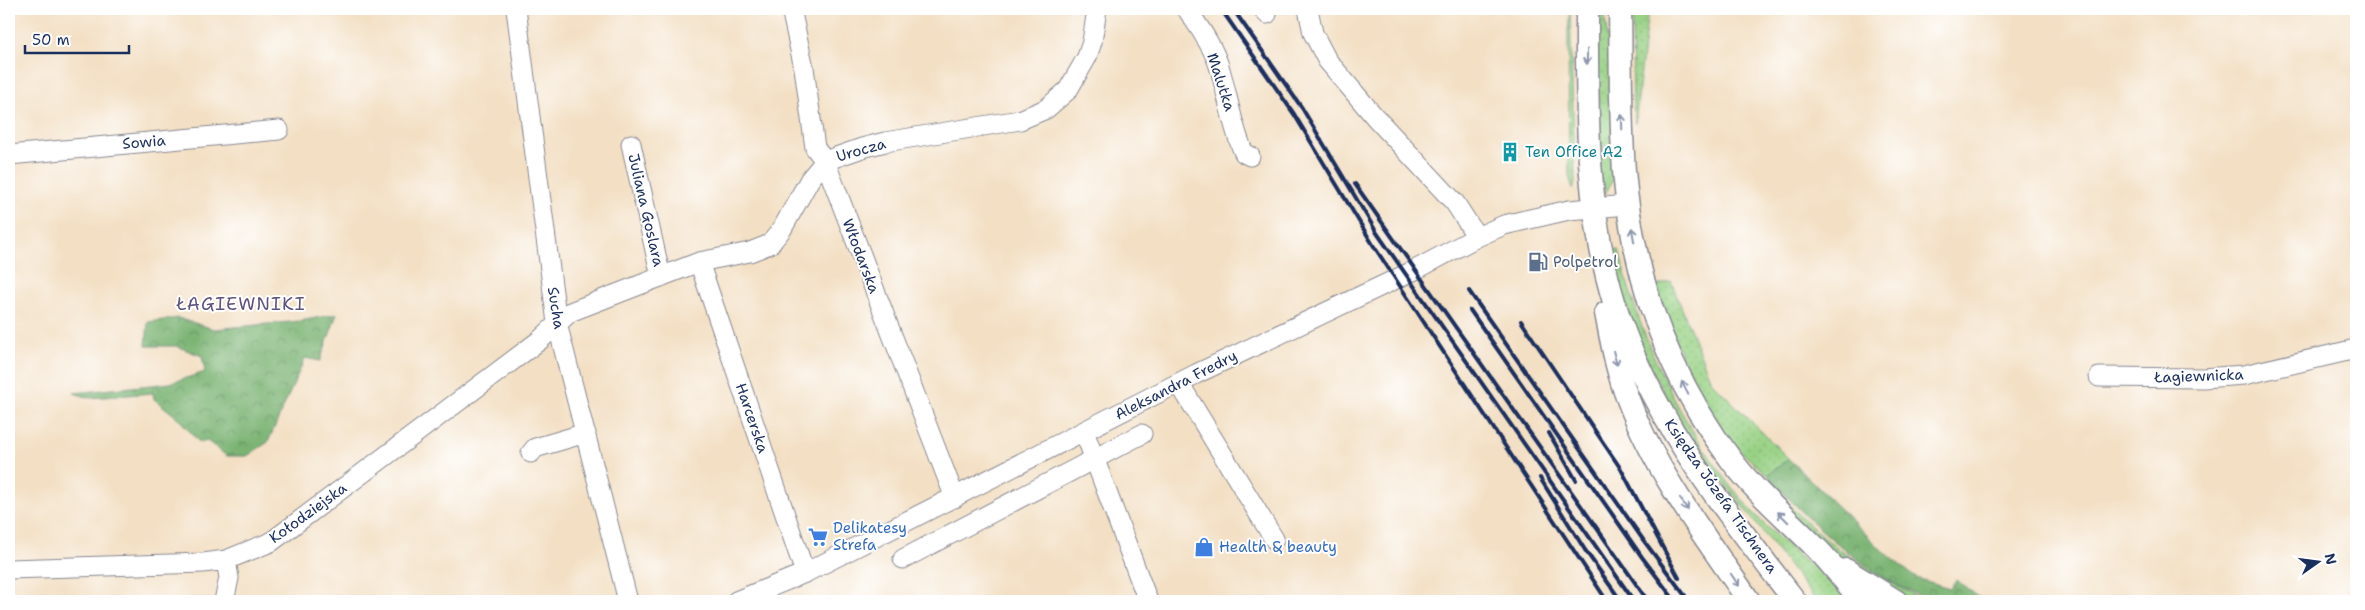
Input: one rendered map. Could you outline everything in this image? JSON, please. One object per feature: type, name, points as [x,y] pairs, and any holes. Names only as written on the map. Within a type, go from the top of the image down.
[{"type":"main road","name":"Księdza Józefa Tischnera","points":[[1587,9],[1587,89],[1594,208],[1603,258],[1615,306],[1628,343],[1661,410],[1694,464],[1796,601]]},
{"type":"main road","name":"Księdza Józefa Tischnera","points":[[1620,9],[1622,141],[1628,205],[1636,250],[1651,307],[1664,346],[1688,393],[1733,462],[1769,504],[1819,550],[1862,601]]},
{"type":"main road","points":[[1603,258],[1602,296],[1613,352],[1629,402],[1644,435],[1681,499],[1749,601]]},
{"type":"main road","points":[[1819,550],[1872,588],[1896,601]]},
{"type":"street","name":"Sucha","points":[[516,9],[557,323],[628,601]]},
{"type":"street","name":"Włodarska","points":[[791,9],[804,68],[815,148],[824,161],[955,498]]},
{"type":"street","name":"Urocza","points":[[557,323],[570,312],[699,262],[750,252],[770,244],[782,229],[810,179],[824,161],[886,142],[1011,122],[1032,116],[1046,109],[1068,90],[1087,58],[1092,42],[1097,9]]},
{"type":"street","name":"Malutka","points":[[1187,9],[1205,36],[1218,62],[1238,140],[1244,154],[1250,156]]},
{"type":"street","points":[[1308,9],[1313,33],[1327,60],[1374,116],[1455,203],[1477,237]]},
{"type":"street","name":"Sowia","points":[[9,155],[279,130]]},
{"type":"street","name":"Juliana Goslara","points":[[631,144],[661,277]]},
{"type":"street","name":"Aleksandra Fredry","points":[[736,601],[805,573],[1179,383],[1415,270],[1504,225],[1569,210],[1628,205]]},
{"type":"street","name":"Harcerska","points":[[699,262],[805,573]]},
{"type":"street","name":"Kołodziejska","points":[[9,569],[203,564],[226,560],[271,542],[540,340],[557,323]]},
{"type":"street","name":"Łagiewnicka","points":[[2099,377],[2203,378],[2244,375],[2356,349]]},
{"type":"street","points":[[1179,383],[1274,539]]},
{"type":"street","points":[[1084,431],[1148,601]]},
{"type":"street","points":[[532,449],[586,433]]},
{"type":"street","points":[[903,559],[1142,434]]},
{"type":"street","points":[[224,601],[229,578],[226,560]]},
{"type":"green space","points":[[1570,9],[1575,182],[1573,190],[1569,176],[1568,31]]},
{"type":"green space","points":[[1597,9],[1604,9],[1612,80],[1614,178],[1604,196],[1599,170]]},
{"type":"green space","points":[[1632,9],[1648,9],[1635,123],[1633,107]]},
{"type":"green space","points":[[1619,250],[1641,325],[1656,361],[1692,430],[1713,462],[1763,523],[1852,601],[1816,601],[1737,499],[1690,443],[1637,341],[1610,252]]},
{"type":"green space","points":[[1671,281],[1711,381],[1789,459],[1767,475],[1731,441],[1707,406],[1686,367],[1657,286]]},
{"type":"green space","points":[[337,314],[320,361],[305,358],[268,442],[247,456],[227,456],[206,440],[200,443],[178,418],[154,399],[153,393],[90,398],[74,393],[170,383],[205,372],[202,356],[176,346],[146,346],[148,322],[178,318],[214,329],[300,321]]},
{"type":"green space","points":[[1789,459],[1883,551],[1916,578],[1950,588],[1956,580],[1980,598],[1981,601],[1948,603],[1931,600],[1885,578],[1863,563],[1802,512],[1767,475]]},
{"type":"green space","points":[[1745,460],[1804,520],[1826,539],[1867,568],[1925,601],[1912,601],[1893,591],[1830,549],[1796,520]]},
{"type":"railway","points":[[1221,9],[1294,114],[1375,248],[1607,601]]},
{"type":"railway","points":[[1233,9],[1302,108],[1377,233],[1634,601]]},
{"type":"railway","points":[[1355,184],[1648,601]]},
{"type":"railway","points":[[1469,291],[1644,541],[1689,601]]},
{"type":"railway","points":[[1470,310],[1642,557],[1675,601]]},
{"type":"railway","points":[[1521,321],[1621,469],[1679,578]]},
{"type":"railway","points":[[1549,433],[1576,480]]},
{"type":"railway","points":[[1540,478],[1585,550],[1621,601]]},
{"type":"place","name":"Ten Office A2","points":[[1510,152]]},
{"type":"place","name":"Polpetrol","points":[[1538,262]]},
{"type":"place","name":"Delikatesy Strefa","points":[[818,537]]},
{"type":"place","name":"Health & beauty","points":[[1204,547]]},
{"type":"district","name":"ŁAGIEWNIKI","points":[[241,304]]}]
